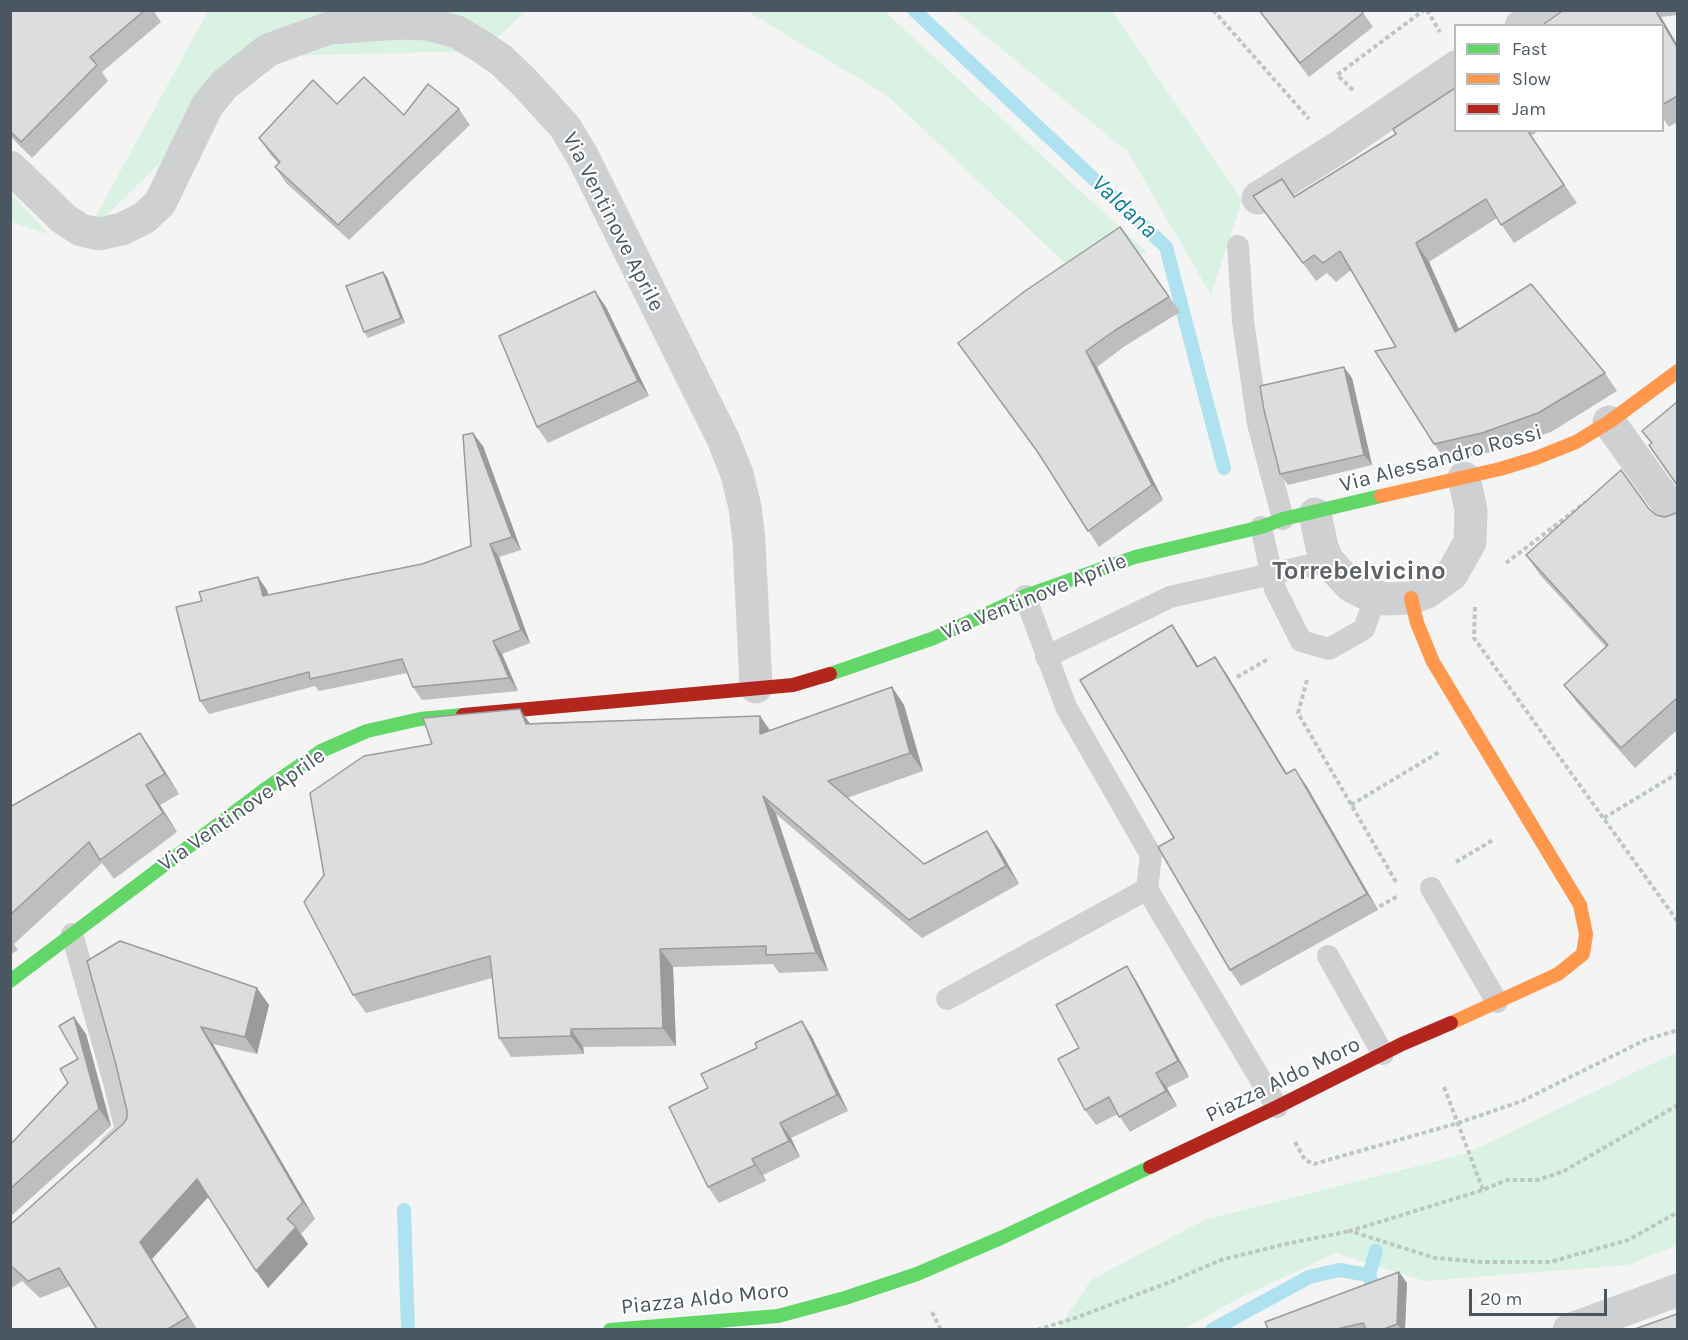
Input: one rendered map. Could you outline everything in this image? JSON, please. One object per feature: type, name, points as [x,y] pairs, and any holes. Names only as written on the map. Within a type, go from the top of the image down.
[{"type":"main road","name":"Via Alessandro Rossi","points":[[1315,514],[1536,458],[1576,442],[1609,422],[1677,371]]},
{"type":"main road","name":"Via Ventinove Aprile","points":[[10,981],[264,790],[321,751],[367,731],[420,719],[793,685],[855,667],[934,638],[1025,597],[1135,557],[1261,527],[1283,519],[1315,514]]},
{"type":"main road","name":"Piazza Aldo Moro","points":[[610,1329],[778,1316],[845,1298],[907,1277],[1003,1237],[1383,1054],[1558,974],[1583,954],[1587,934],[1580,905],[1432,662],[1417,623],[1411,598]]},
{"type":"street","points":[[1524,24],[1545,10]]},
{"type":"street","name":"Via Ventinove Aprile","points":[[10,167],[64,219],[81,230],[99,234],[122,229],[144,218],[160,202],[207,106],[224,85],[268,50],[329,28],[398,22],[428,24],[457,32],[501,60],[566,127],[723,439],[737,474],[745,507],[749,541],[756,687]]},
{"type":"street","points":[[1258,198],[1454,68]]},
{"type":"street","points":[[1609,422],[1677,518]]},
{"type":"street","points":[[1315,514],[1322,547],[1328,561],[1351,586],[1385,599],[1411,598],[1427,592],[1452,574],[1470,542],[1471,510],[1464,478]]},
{"type":"street","points":[[1569,1329],[1677,1290]]},
{"type":"lane","points":[[1238,246],[1243,321],[1258,424],[1283,519]]},
{"type":"lane","points":[[1261,527],[1275,589],[1301,640],[1329,649],[1364,629],[1376,596]]},
{"type":"lane","points":[[1046,657],[1170,597],[1328,561]]},
{"type":"lane","points":[[1025,597],[1066,707],[1151,855],[1147,889],[1277,1107]]},
{"type":"lane","points":[[1431,888],[1497,1002]]},
{"type":"lane","points":[[947,999],[1147,889]]},
{"type":"lane","points":[[72,934],[126,1131],[90,1163]]},
{"type":"lane","points":[[1328,956],[1383,1054]]},
{"type":"path","points":[[1213,10],[1335,148]]},
{"type":"path","points":[[1378,120],[1366,102],[1337,75],[1424,10]]},
{"type":"path","points":[[1504,565],[1588,501]]},
{"type":"path","points":[[1475,597],[1474,638],[1677,922]]},
{"type":"path","points":[[1316,645],[1298,713],[1397,884]]},
{"type":"path","points":[[1351,805],[1447,748]]},
{"type":"path","points":[[1604,818],[1677,773]]},
{"type":"path","points":[[1455,862],[1499,836]]},
{"type":"path","points":[[1373,910],[1402,893]]},
{"type":"path","points":[[1277,1107],[1305,1160],[1314,1164],[1522,1101],[1645,1040],[1677,1029]]},
{"type":"path","points":[[1444,1087],[1483,1190]]},
{"type":"path","points":[[1037,1329],[1078,1317],[1221,1260],[1350,1231],[1483,1190],[1507,1180],[1538,1179],[1564,1171],[1677,1105]]},
{"type":"path","points":[[1350,1231],[1435,1258],[1482,1262],[1550,1262],[1628,1240],[1677,1212]]},
{"type":"green space","points":[[208,11],[525,11],[484,51],[270,56],[85,236]]},
{"type":"green space","points":[[747,11],[884,11],[1147,252],[1083,280],[888,96]]},
{"type":"green space","points":[[955,11],[1112,11],[1242,200],[1211,295],[1128,152]]},
{"type":"green space","points":[[11,194],[49,234],[11,222]]},
{"type":"green space","points":[[1677,1052],[1677,1245],[1628,1265],[1425,1281],[1336,1253],[1243,1296],[1183,1329],[1057,1330],[1091,1280],[1204,1220],[1465,1154]]},
{"type":"building","points":[[12,10],[145,10],[90,57],[97,65],[21,142],[10,131],[10,13]]},
{"type":"building","points":[[1259,10],[1361,10],[1363,13],[1300,63]]},
{"type":"building","points":[[1564,10],[1655,10],[1663,24],[1544,24]]},
{"type":"building","points":[[1664,25],[1677,47],[1677,96],[1664,104]]},
{"type":"building","points":[[364,77],[404,115],[428,84],[459,109],[338,225],[275,167],[280,162],[259,138],[313,80],[337,104]]},
{"type":"building","points":[[1454,89],[1454,132],[1528,132],[1564,185],[1501,225],[1486,199],[1416,243],[1455,332],[1531,284],[1605,373],[1538,413],[1482,433],[1434,444],[1375,351],[1396,347],[1340,251],[1323,263],[1314,255],[1303,263],[1253,196],[1282,179],[1294,197],[1396,134],[1393,129]]},
{"type":"building","points":[[1120,227],[1169,297],[1086,351],[1152,485],[1088,531],[1037,451],[958,343],[1025,291]]},
{"type":"building","points":[[383,272],[401,318],[364,332],[346,286]]},
{"type":"building","points":[[595,291],[638,381],[537,427],[499,336]]},
{"type":"building","points":[[1344,367],[1364,455],[1280,474],[1260,386]]},
{"type":"building","points":[[1677,402],[1677,485],[1649,445],[1652,443],[1642,431]]},
{"type":"building","points":[[473,433],[512,537],[490,544],[521,630],[493,641],[509,678],[413,687],[402,659],[310,679],[309,672],[200,701],[176,607],[202,601],[199,592],[258,577],[263,596],[422,564],[471,546],[463,435]]},
{"type":"building","points":[[1621,470],[1649,509],[1656,515],[1665,517],[1677,511],[1677,698],[1621,748],[1564,685],[1608,645],[1526,555]]},
{"type":"building","points":[[1172,625],[1197,667],[1215,657],[1286,774],[1295,769],[1367,894],[1230,970],[1158,847],[1174,838],[1080,680]]},
{"type":"building","points":[[892,687],[910,753],[828,781],[924,864],[987,831],[1006,866],[909,920],[763,796],[816,953],[766,955],[766,946],[660,949],[663,1028],[571,1029],[571,1036],[499,1038],[490,956],[353,995],[304,902],[324,875],[310,793],[364,756],[432,744],[423,718],[520,709],[526,724],[760,716],[760,734]]},
{"type":"building","points":[[140,733],[165,774],[146,785],[163,813],[100,860],[89,842],[10,915],[10,807]]},
{"type":"building","points":[[120,941],[257,988],[245,1037],[201,1027],[303,1202],[287,1219],[296,1227],[256,1271],[197,1179],[140,1242],[188,1317],[168,1329],[97,1329],[59,1268],[28,1281],[10,1265],[10,1225],[127,1118],[115,1061],[87,961]]},
{"type":"building","points":[[1127,966],[1178,1061],[1156,1073],[1166,1091],[1119,1117],[1109,1097],[1085,1110],[1058,1059],[1079,1048],[1056,1005]]},
{"type":"building","points":[[74,1017],[99,1109],[10,1189],[10,1145],[68,1083],[60,1069],[78,1059],[59,1026]]},
{"type":"building","points":[[802,1021],[837,1095],[780,1123],[789,1141],[752,1159],[755,1165],[708,1187],[669,1107],[708,1088],[701,1074],[757,1048],[755,1043]]},
{"type":"building","points":[[1399,1272],[1397,1324],[1384,1329],[1366,1329],[1363,1323],[1337,1329],[1268,1329],[1265,1322]]},
{"type":"building","points":[[1677,1314],[1677,1329],[1635,1329]]},
{"type":"waterway","name":"Valdana","points":[[914,10],[1166,247],[1224,468]]},
{"type":"waterway","points":[[404,1210],[408,1330]]},
{"type":"waterway","name":"Valdana","points":[[1371,1281],[1369,1275],[1376,1251]]},
{"type":"waterway","points":[[1212,1330],[1309,1277],[1339,1270],[1369,1275]]},
{"type":"traffic: fast","points":[[830,674],[934,638],[1025,596],[1135,557],[1381,496]]},
{"type":"traffic: fast","points":[[10,981],[264,790],[321,751],[367,731],[420,719],[463,715]]},
{"type":"traffic: fast","points":[[610,1330],[778,1316],[845,1298],[917,1274],[1003,1237],[1150,1167]]},
{"type":"traffic: slow","points":[[1381,496],[1500,469],[1576,442],[1609,422],[1678,371]]},
{"type":"traffic: slow","points":[[1411,598],[1417,623],[1433,662],[1580,905],[1586,934],[1583,954],[1558,974],[1451,1023]]},
{"type":"traffic: jam","points":[[463,715],[793,685],[830,674]]},
{"type":"traffic: jam","points":[[1150,1167],[1402,1044],[1451,1023]]},
{"type":"district","name":"Torrebelvicino","points":[[1359,572]]}]
